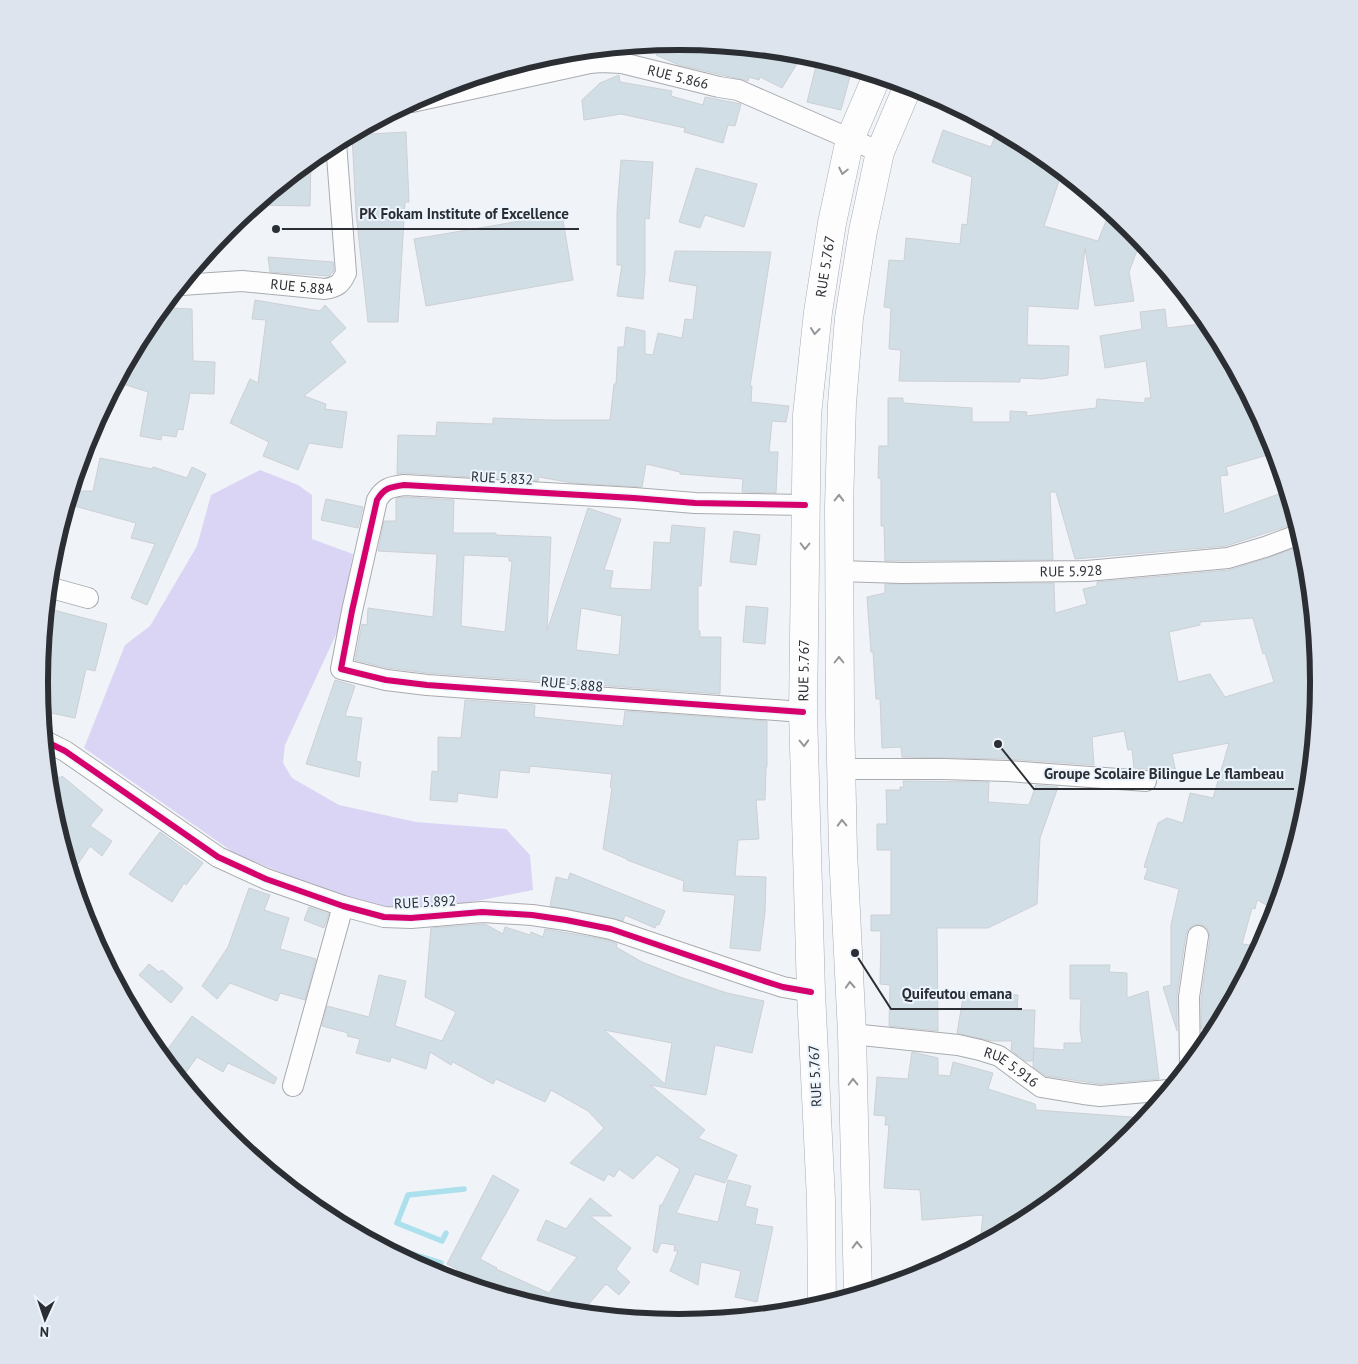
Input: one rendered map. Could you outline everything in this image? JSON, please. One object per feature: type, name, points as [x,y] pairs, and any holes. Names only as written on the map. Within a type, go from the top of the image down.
[{"type":"highway","name":"RUE 5.767","points":[[822,1297],[803,712],[807,415],[818,312],[832,223],[850,139],[875,82]]},
{"type":"highway","points":[[858,1287],[852,1034],[841,769],[839,571],[842,404],[849,318],[863,231],[880,152],[905,93]]},
{"type":"street","name":"RUE 5.866","points":[[451,94],[590,64],[612,62],[738,90],[880,152]]},
{"type":"street","name":"RUE 5.884","points":[[189,284],[242,281],[325,289],[336,287],[342,282],[346,274],[337,152]]},
{"type":"street","name":"RUE 5.832","points":[[341,670],[377,500],[383,490],[392,486],[634,498],[696,503],[806,505]]},
{"type":"street","name":"RUE 5.928","points":[[839,571],[968,573],[1087,571],[1228,558],[1293,537]]},
{"type":"street","points":[[55,590],[88,598]]},
{"type":"street","name":"RUE 5.888","points":[[341,670],[386,680],[427,685],[803,712]]},
{"type":"street","name":"RUE 5.892","points":[[51,745],[64,751],[218,856],[266,879],[343,906],[384,917],[411,918],[482,912],[532,915],[566,920],[611,929],[758,979],[811,992]]},
{"type":"street","points":[[841,769],[1007,771],[1146,781]]},
{"type":"street","points":[[293,1086],[343,906]]},
{"type":"street","points":[[1190,1052],[1189,997],[1198,936]]},
{"type":"street","name":"RUE 5.916","points":[[852,1034],[958,1045],[980,1050],[999,1056],[1041,1087],[1100,1096],[1160,1091]]},
{"type":"shaded area","points":[[260,470],[298,485],[312,495],[312,539],[353,554],[339,628],[285,745],[283,763],[292,778],[339,805],[416,822],[506,829],[530,855],[533,890],[436,909],[364,905],[237,855],[84,748],[125,645],[150,626],[197,546],[211,495]]},
{"type":"building","points":[[679,50],[720,52],[798,62],[782,88],[760,77],[759,80],[749,77],[748,81],[679,65],[656,55],[658,51]]},
{"type":"building","points":[[816,66],[851,75],[841,110],[807,102]]},
{"type":"building","points":[[619,75],[620,82],[672,91],[671,96],[703,105],[705,97],[741,104],[735,126],[728,125],[723,143],[684,132],[685,128],[621,114],[584,120],[582,100],[600,83]]},
{"type":"building","points":[[943,130],[991,147],[995,135],[1060,179],[1044,226],[1098,241],[1107,218],[1138,248],[1129,272],[1134,301],[1095,306],[1085,248],[1078,309],[1028,306],[1027,345],[1069,346],[1068,375],[1042,379],[1020,378],[1020,382],[899,381],[901,350],[889,349],[891,308],[884,307],[889,260],[904,261],[906,238],[960,244],[962,224],[967,225],[972,177],[932,162]]},
{"type":"building","points":[[406,132],[409,202],[405,202],[398,322],[368,322],[356,213],[352,142],[364,134]]},
{"type":"building","points":[[621,160],[653,162],[649,219],[645,218],[643,299],[617,296],[622,265],[617,265],[617,212]]},
{"type":"building","points":[[696,168],[757,184],[744,227],[705,215],[700,228],[679,222]]},
{"type":"building","points":[[311,170],[310,206],[265,205]]},
{"type":"building","points":[[562,214],[573,280],[426,306],[414,239]]},
{"type":"building","points":[[675,251],[771,252],[750,386],[752,386],[751,402],[789,406],[786,422],[772,421],[769,452],[778,452],[776,493],[742,492],[743,479],[680,474],[680,472],[646,464],[642,487],[573,483],[539,477],[538,481],[397,474],[398,435],[436,436],[437,422],[493,424],[493,418],[610,420],[614,384],[616,384],[618,347],[624,347],[626,327],[645,331],[645,354],[653,355],[658,333],[682,338],[685,319],[693,320],[697,286],[669,281]]},
{"type":"building","points":[[268,257],[333,262],[334,271],[329,276],[270,272]]},
{"type":"building","points":[[255,300],[320,311],[325,305],[346,328],[330,342],[346,362],[304,396],[326,404],[325,409],[347,412],[342,448],[309,443],[298,470],[263,456],[269,442],[230,423],[250,379],[258,383],[266,320],[252,319]]},
{"type":"building","points":[[171,308],[192,309],[193,361],[215,362],[214,394],[190,393],[183,430],[178,429],[176,437],[162,435],[161,440],[140,436],[148,392],[123,384],[154,331]]},
{"type":"building","points":[[1165,309],[1167,328],[1199,324],[1226,366],[1262,440],[1268,455],[1226,467],[1228,475],[1220,476],[1224,514],[1281,493],[1290,525],[1226,546],[1075,559],[1056,492],[1050,492],[1053,560],[885,561],[884,526],[881,526],[881,479],[878,478],[879,446],[888,446],[888,398],[903,398],[903,403],[972,408],[972,422],[1010,422],[1010,411],[1027,412],[1026,416],[1096,408],[1097,399],[1145,403],[1145,398],[1151,398],[1146,361],[1105,368],[1100,336],[1142,329],[1140,312]]},
{"type":"building","points":[[100,458],[152,469],[153,467],[187,478],[192,467],[206,474],[147,605],[131,598],[155,544],[131,538],[136,523],[73,506],[77,491],[93,491]]},
{"type":"building","points":[[396,498],[454,500],[453,533],[496,533],[496,535],[551,537],[547,631],[588,508],[621,519],[604,570],[613,571],[610,588],[651,590],[654,542],[670,543],[672,525],[705,528],[701,586],[698,586],[698,630],[700,631],[700,637],[721,637],[720,694],[428,673],[388,668],[355,660],[362,624],[367,625],[368,608],[433,617],[437,554],[378,551],[384,521],[396,521]],"holes":[[[464,555],[509,557],[509,561],[512,561],[505,632],[461,626]],[[581,608],[622,616],[619,655],[576,650]]]},
{"type":"building","points":[[326,499],[363,507],[358,528],[321,520]]},
{"type":"building","points":[[734,531],[760,535],[756,565],[730,562]]},
{"type":"building","points":[[1295,548],[1305,600],[1309,641],[1309,723],[1305,764],[1289,845],[1277,885],[1269,906],[1257,900],[1255,909],[1252,908],[1242,944],[1252,945],[1226,998],[1207,1029],[1201,1029],[1201,998],[1210,938],[1209,932],[1206,927],[1200,924],[1188,929],[1177,995],[1177,1031],[1163,987],[1171,985],[1171,925],[1179,889],[1144,879],[1148,868],[1144,867],[1158,823],[1167,818],[1183,823],[1190,793],[1213,798],[1229,743],[1172,754],[1176,772],[1155,773],[1147,769],[1134,768],[1132,749],[1128,750],[1124,731],[1092,737],[1094,765],[1007,759],[902,757],[901,747],[882,748],[880,699],[876,699],[867,597],[885,593],[885,584],[1054,583],[1055,613],[1087,604],[1083,589],[1097,586],[1097,582],[1229,570]],"holes":[[[1253,618],[1263,654],[1265,653],[1274,682],[1225,697],[1210,674],[1178,682],[1169,632],[1200,625],[1200,622]]]},
{"type":"building","points":[[746,606],[768,608],[765,644],[743,642]]},
{"type":"building","points":[[52,610],[107,624],[95,671],[86,669],[75,718],[49,712],[49,641]]},
{"type":"building","points":[[335,680],[355,686],[345,716],[362,718],[356,761],[361,762],[359,777],[306,764]]},
{"type":"building","points":[[465,700],[535,705],[534,717],[623,726],[625,711],[767,721],[765,800],[756,800],[759,839],[738,840],[735,876],[766,877],[765,912],[760,951],[730,948],[735,895],[683,891],[684,881],[603,849],[612,788],[610,787],[612,774],[530,766],[529,773],[500,770],[497,798],[458,793],[457,802],[430,800],[432,771],[438,772],[438,737],[461,738]]},
{"type":"building","points":[[55,774],[60,778],[62,776],[103,810],[90,826],[112,841],[102,856],[90,846],[78,864],[74,861],[69,845]]},
{"type":"building","points":[[903,781],[989,782],[988,802],[1029,805],[1036,785],[1058,787],[1040,838],[1037,904],[988,928],[937,928],[938,1031],[889,1026],[890,985],[880,984],[881,931],[871,931],[871,915],[891,915],[891,850],[877,850],[877,824],[887,824],[886,790],[900,790],[900,787],[904,787]]},
{"type":"building","points":[[160,832],[203,863],[186,885],[184,883],[172,902],[129,874]]},
{"type":"building","points":[[570,873],[665,911],[659,925],[657,924],[655,928],[625,915],[623,921],[550,906],[556,877],[568,880]]},
{"type":"building","points":[[249,888],[270,895],[264,910],[289,918],[280,949],[316,959],[305,1000],[280,993],[277,1001],[230,983],[217,999],[202,986],[228,947]]},
{"type":"building","points":[[309,907],[329,914],[324,928],[304,920]]},
{"type":"building","points":[[485,924],[503,934],[505,927],[530,935],[531,932],[543,937],[545,929],[608,940],[617,944],[616,947],[642,962],[680,977],[727,993],[764,1001],[752,1053],[715,1045],[706,1095],[650,1085],[705,1130],[698,1138],[737,1155],[725,1183],[695,1174],[676,1213],[718,1222],[728,1180],[751,1186],[745,1206],[758,1209],[755,1224],[773,1227],[757,1302],[735,1297],[741,1271],[701,1262],[698,1285],[670,1271],[678,1251],[674,1251],[675,1245],[661,1243],[657,1253],[653,1251],[660,1205],[662,1205],[680,1169],[657,1155],[633,1179],[619,1169],[614,1177],[608,1174],[604,1181],[570,1163],[604,1128],[588,1111],[551,1090],[545,1102],[496,1079],[493,1084],[453,1062],[451,1065],[430,1052],[426,1069],[391,1057],[390,1062],[356,1053],[360,1039],[347,1036],[348,1033],[322,1026],[327,1006],[369,1017],[379,975],[406,981],[395,1026],[442,1041],[456,1012],[425,997],[431,928]],"holes":[[[604,1030],[672,1043],[665,1084]]]},
{"type":"building","points":[[149,964],[159,972],[162,970],[183,988],[171,1003],[139,975]]},
{"type":"building","points":[[1070,965],[1110,965],[1109,972],[1127,973],[1127,998],[1148,991],[1159,1079],[1100,1084],[1046,1076],[1033,1067],[1034,1048],[1064,1050],[1064,1043],[1082,1043],[1080,1030],[1081,999],[1070,999]]},
{"type":"building","points":[[964,992],[1018,995],[1017,1010],[1035,1010],[1033,1061],[1025,1061],[1011,1050],[1012,1041],[991,1041],[957,1033]]},
{"type":"building","points":[[192,1016],[277,1078],[274,1084],[228,1063],[223,1072],[197,1057],[185,1074],[167,1051]]},
{"type":"building","points":[[912,1052],[938,1058],[938,1075],[950,1076],[953,1062],[993,1073],[988,1089],[1035,1104],[1036,1110],[1136,1117],[1095,1157],[1063,1183],[1030,1207],[981,1236],[983,1215],[922,1220],[920,1190],[884,1188],[889,1125],[885,1125],[886,1116],[874,1115],[877,1077],[908,1079]]},
{"type":"building","points":[[493,1175],[519,1190],[480,1259],[496,1269],[549,1293],[577,1257],[537,1240],[546,1220],[566,1229],[590,1198],[612,1216],[590,1216],[631,1248],[616,1269],[630,1282],[619,1295],[606,1284],[587,1306],[516,1292],[476,1280],[455,1272],[457,1269],[447,1264]]},
{"type":"waterway","points":[[446,1233],[442,1241],[397,1223],[408,1195],[464,1189]]},
{"type":"waterway","points":[[415,1255],[441,1263]]},
{"type":"cycle path","points":[[803,712],[427,685],[386,680],[341,669],[377,500],[382,493],[391,487],[404,485],[695,503],[805,505]]},
{"type":"cycle path","points":[[51,744],[65,751],[218,857],[266,879],[343,906],[384,917],[411,918],[482,912],[532,915],[566,920],[611,929],[783,987],[811,992]]},
{"type":"place","name":"PK Fokam Institute of Excellence","points":[[276,229]]},
{"type":"place","name":"Groupe Scolaire Bilingue Le flambeau","points":[[998,744]]},
{"type":"place","name":"Quifeutou emana","points":[[855,953]]}]
